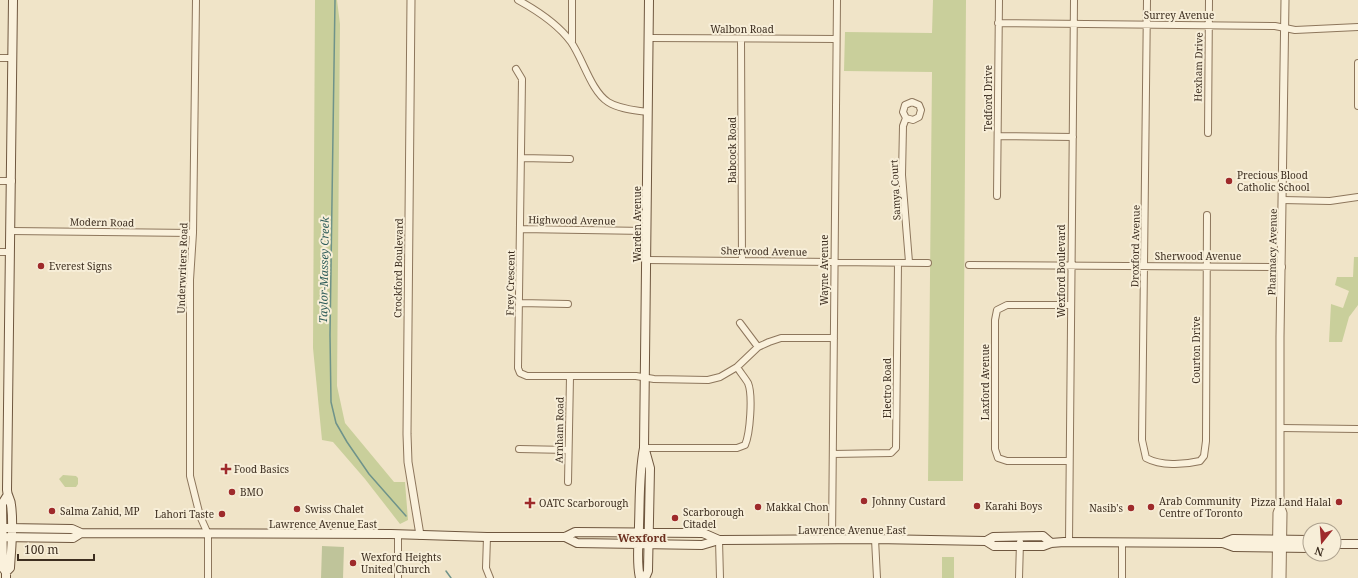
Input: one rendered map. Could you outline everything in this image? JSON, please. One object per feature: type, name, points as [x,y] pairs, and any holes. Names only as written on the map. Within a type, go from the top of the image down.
[{"type":"main road","points":[[6,575],[3,568],[1,537],[12,503],[7,496],[13,0]]},
{"type":"main road","name":"Warden Avenue","points":[[640,578],[638,570],[638,545],[640,468],[644,448],[646,378],[649,0]]},
{"type":"main road","name":"Warden Avenue","points":[[644,448],[650,468],[648,571],[645,578]]},
{"type":"main road","points":[[5,528],[11,538],[10,568],[6,575]]},
{"type":"main road","name":"Lawrence Avenue East","points":[[5,528],[72,529],[81,534]]},
{"type":"main road","name":"Lawrence Avenue East","points":[[1,537],[73,538],[81,534],[398,534],[487,537],[565,537],[576,532],[648,532],[703,533],[719,540]]},
{"type":"main road","name":"Lawrence Avenue East","points":[[986,541],[993,536],[1043,536],[1051,543]]},
{"type":"main road","name":"Lawrence Avenue East","points":[[565,537],[577,544],[638,545],[702,545],[719,540],[875,539],[986,541],[994,546],[1043,546],[1051,543],[1069,542],[1223,543],[1234,547],[1302,541]]},
{"type":"main road","name":"Lawrence Avenue East","points":[[1279,543],[1302,547]]},
{"type":"main road","points":[[1342,544],[1358,544]]},
{"type":"street","name":"Underwriters Road","points":[[196,0],[193,233],[190,280],[190,476],[200,516],[208,534]]},
{"type":"street","name":"Crockford Boulevard","points":[[411,0],[407,434],[408,462],[420,535]]},
{"type":"street","points":[[518,0],[542,14],[572,42],[597,90],[608,102],[620,108],[647,112]]},
{"type":"street","points":[[572,0],[572,42]]},
{"type":"street","name":"Wayne Avenue","points":[[832,540],[834,454],[834,262],[837,0]]},
{"type":"street","name":"Tedford Drive","points":[[997,196],[999,0]]},
{"type":"street","name":"Wexford Boulevard","points":[[1069,542],[1074,0]]},
{"type":"street","name":"Droxford Avenue","points":[[1147,0],[1142,440],[1146,458],[1156,463],[1178,463]]},
{"type":"street","name":"Hexham Drive","points":[[1208,133],[1209,0]]},
{"type":"street","name":"Pharmacy Avenue","points":[[1282,578],[1277,513],[1280,505],[1280,337],[1285,0]]},
{"type":"street","name":"Surrey Avenue","points":[[998,23],[1276,26],[1284,28],[1326,30],[1358,27]]},
{"type":"street","name":"Walbon Road","points":[[649,38],[836,40]]},
{"type":"street","name":"Babcock Road","points":[[741,39],[742,261]]},
{"type":"street","points":[[0,58],[13,58]]},
{"type":"street","points":[[1358,63],[1358,106]]},
{"type":"street","name":"Frey Crescent","points":[[516,69],[522,79],[518,368],[520,373],[527,376],[636,376],[646,378],[708,380],[720,377],[737,367],[758,347]]},
{"type":"street","name":"Samya Court","points":[[906,118],[903,126],[902,175],[909,262]]},
{"type":"street","points":[[998,136],[1073,137]]},
{"type":"street","points":[[521,158],[570,159]]},
{"type":"street","points":[[0,181],[12,181]]},
{"type":"street","points":[[1282,200],[1330,201],[1358,197]]},
{"type":"street","name":"Courton Drive","points":[[1178,463],[1200,461],[1204,456],[1206,441],[1207,215]]},
{"type":"street","name":"Highwood Avenue","points":[[521,229],[646,231]]},
{"type":"street","name":"Modern Road","points":[[11,231],[193,233]]},
{"type":"street","points":[[0,252],[10,252]]},
{"type":"street","name":"Sherwood Avenue","points":[[647,260],[928,263]]},
{"type":"street","name":"Electro Road","points":[[834,454],[891,453],[896,448],[898,263]]},
{"type":"street","name":"Sherwood Avenue","points":[[969,265],[1282,267]]},
{"type":"street","points":[[520,303],[568,304]]},
{"type":"street","name":"Laxford Avenue","points":[[1069,461],[1007,461],[998,458],[995,449],[995,320],[997,310],[1007,305],[1071,305]]},
{"type":"street","points":[[740,323],[758,347],[781,338],[834,338]]},
{"type":"street","points":[[644,448],[737,448],[745,446],[748,438],[750,398],[748,383],[737,367]]},
{"type":"street","name":"Arnham Road","points":[[568,482],[570,377]]},
{"type":"street","points":[[1281,428],[1358,429]]},
{"type":"street","points":[[519,448],[568,450]]},
{"type":"street","points":[[208,534],[208,578]]},
{"type":"street","points":[[398,534],[398,578]]},
{"type":"street","points":[[1020,536],[1020,578]]},
{"type":"street","points":[[487,537],[486,568],[490,578]]},
{"type":"street","points":[[875,539],[877,578]]},
{"type":"street","points":[[719,540],[720,578]]},
{"type":"street","points":[[1122,543],[1122,578]]},
{"type":"street","name":"Pharmacy Avenue","points":[[1276,578],[1279,543]]},
{"type":"green space","points":[[315,0],[337,0],[340,24],[337,386],[345,423],[394,482],[405,482],[408,520],[400,524],[365,479],[333,442],[322,440],[313,348]]},
{"type":"green space","points":[[933,0],[966,0],[963,481],[928,481],[932,72],[844,71],[845,32],[932,33]]},
{"type":"green space","points":[[1354,257],[1358,257],[1358,305],[1349,317],[1342,342],[1329,342],[1331,304],[1343,308],[1349,291],[1335,285],[1337,277],[1353,277]]},
{"type":"green space","points":[[63,475],[76,476],[78,478],[78,484],[76,487],[65,487],[59,479]]},
{"type":"green space","points":[[322,546],[344,547],[343,578],[321,578]]},
{"type":"green space","points":[[942,557],[954,557],[954,578],[942,578]]},
{"type":"waterway","name":"Taylor-Massey Creek","points":[[335,0],[330,335],[331,402],[336,423],[347,442],[369,474],[406,516]]},
{"type":"waterway","name":"Taylor-Massey Creek","points":[[446,571],[451,578]]},
{"type":"place","name":"Precious Blood Catholic School","points":[[1229,181]]},
{"type":"place","name":"Everest Signs","points":[[41,266]]},
{"type":"place","name":"Food Basics","points":[[226,469]]},
{"type":"place","name":"BMO","points":[[232,492]]},
{"type":"place","name":"Johnny Custard","points":[[864,501]]},
{"type":"place","name":"Pizza Land Halal","points":[[1339,502]]},
{"type":"place","name":"OATC Scarborough","points":[[530,503]]},
{"type":"place","name":"Karahi Boys","points":[[977,506]]},
{"type":"place","name":"Makkal Chon","points":[[758,507]]},
{"type":"place","name":"Arab Community Centre of Toronto","points":[[1151,507]]},
{"type":"place","name":"Nasib's","points":[[1131,508]]},
{"type":"place","name":"Swiss Chalet","points":[[297,509]]},
{"type":"place","name":"Salma Zahid, MP","points":[[52,511]]},
{"type":"place","name":"Lahori Taste","points":[[222,514]]},
{"type":"place","name":"Scarborough Citadel","points":[[675,518]]},
{"type":"place","name":"Wexford Heights United Church","points":[[353,563]]},
{"type":"district","name":"Wexford","points":[[642,538]]}]
